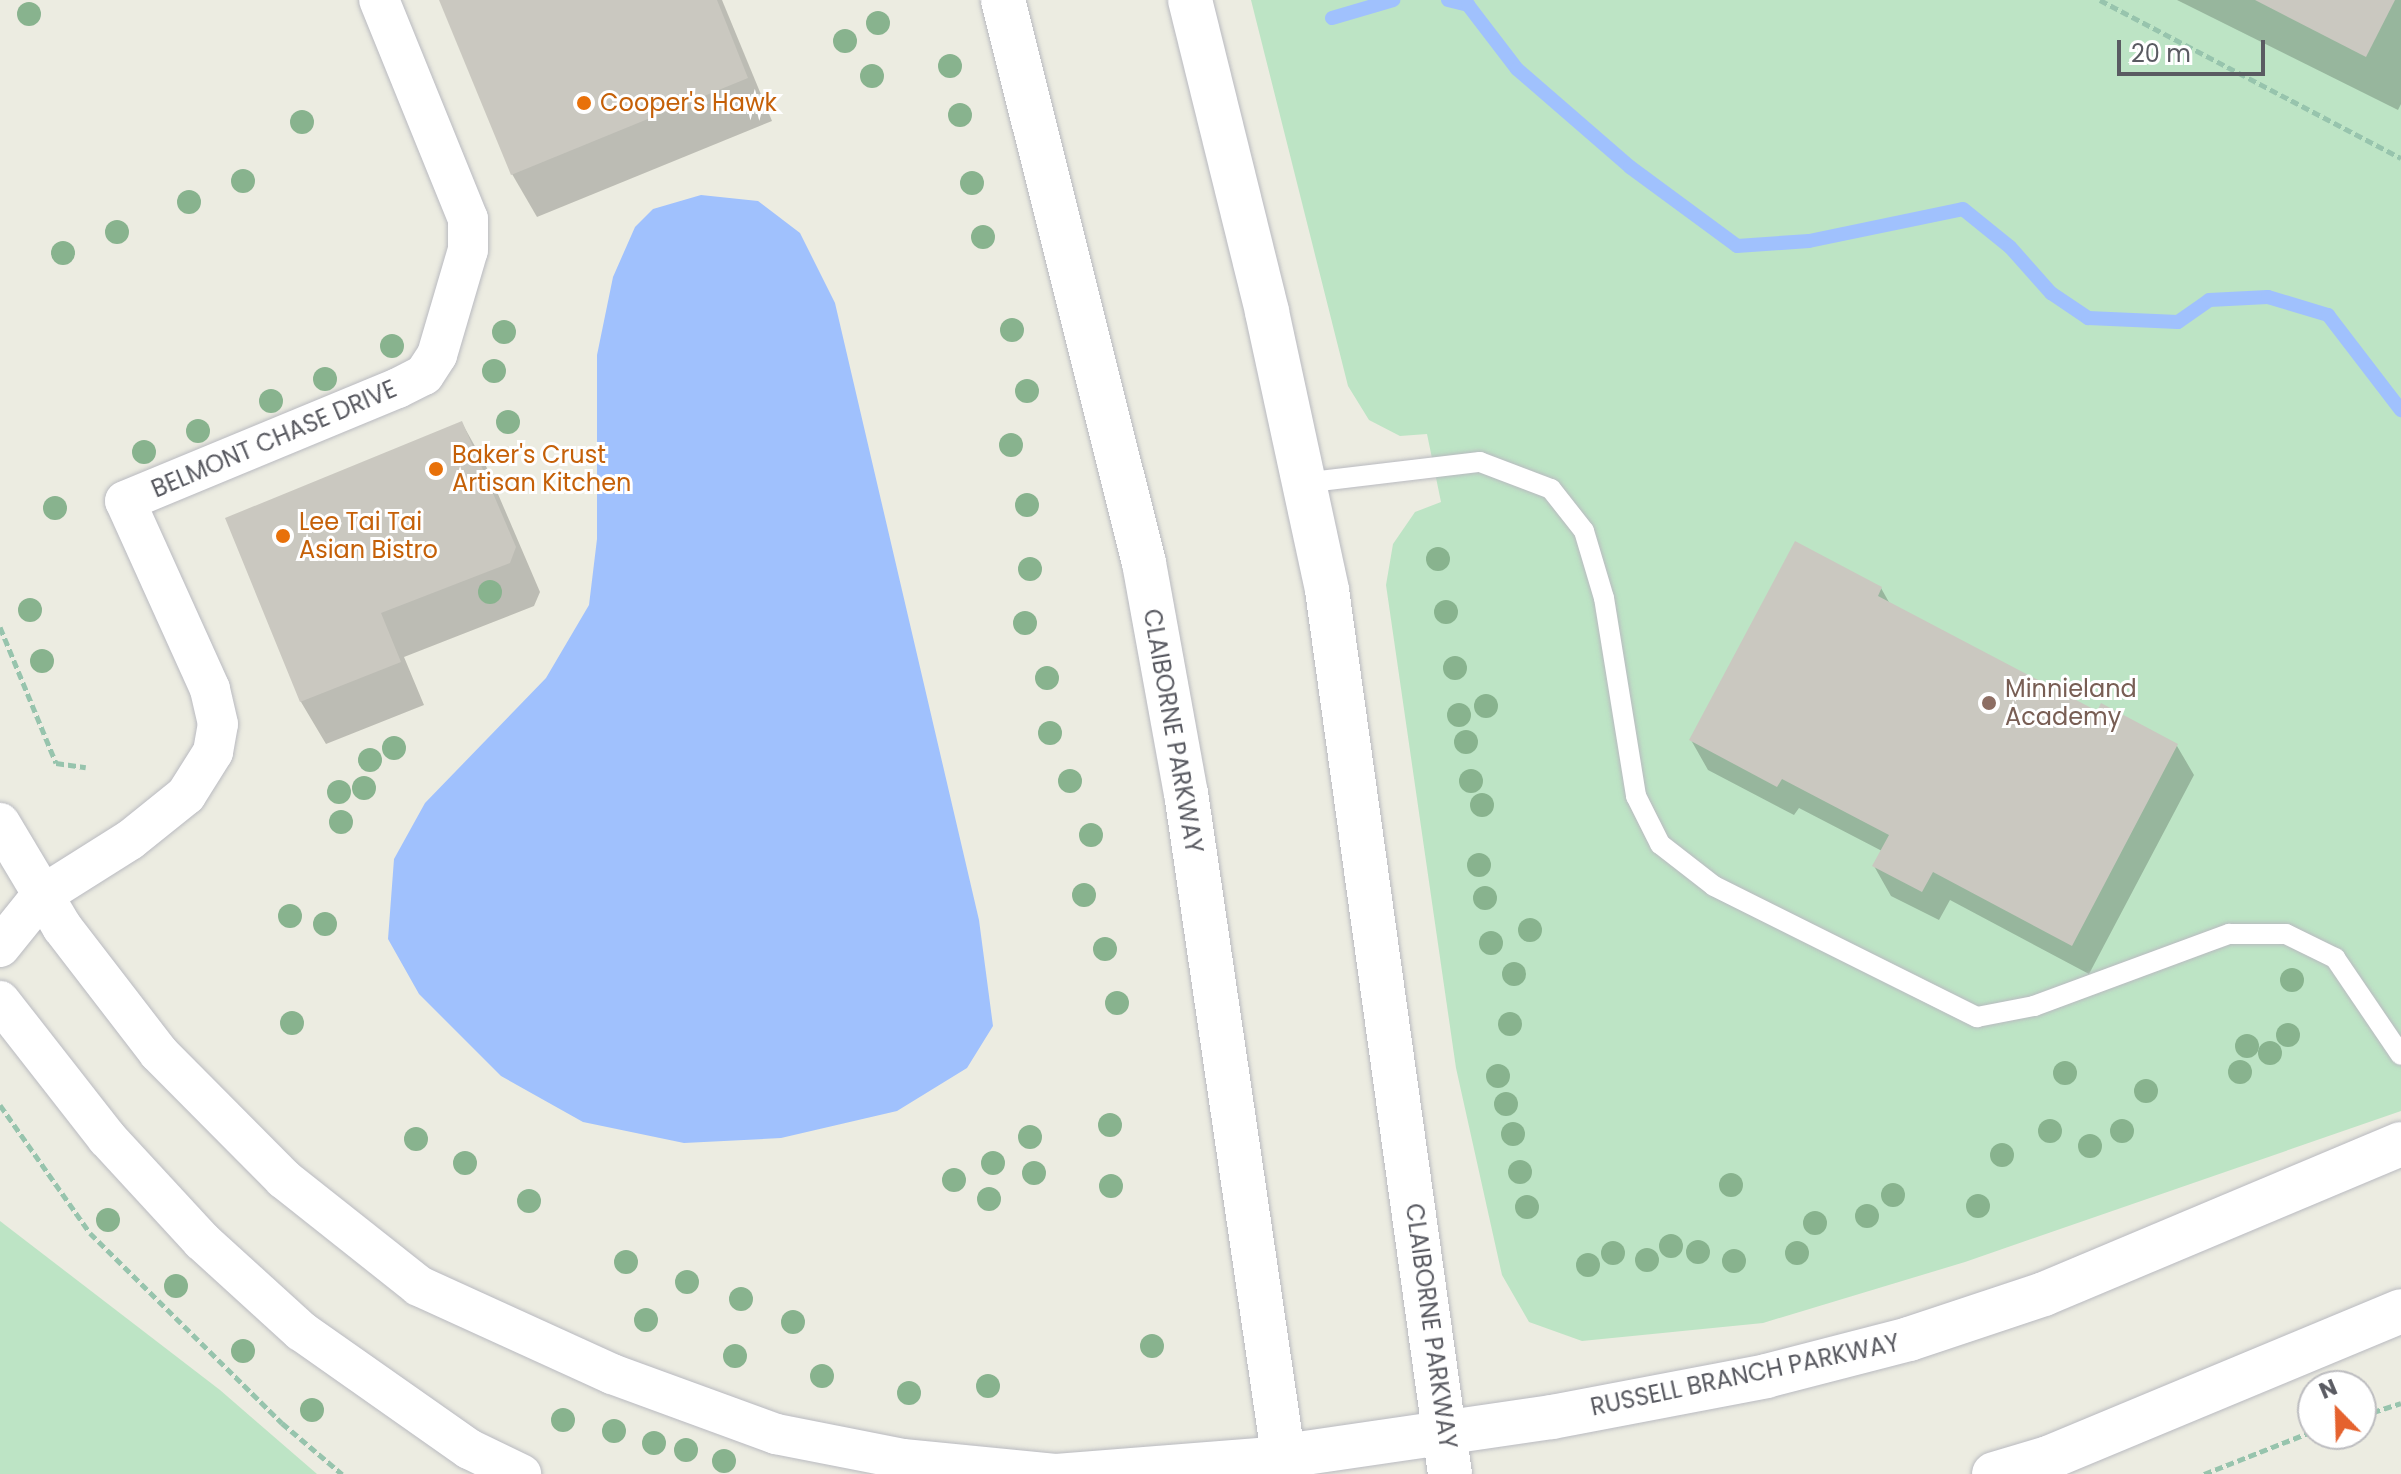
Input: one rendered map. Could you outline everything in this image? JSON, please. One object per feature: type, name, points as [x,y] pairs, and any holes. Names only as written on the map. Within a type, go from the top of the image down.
[{"type":"main road","name":"CLAIBORNE PARKWAY","points":[[1003,0],[1144,563],[1186,793],[1285,1465]]},
{"type":"main road","name":"CLAIBORNE PARKWAY","points":[[1190,0],[1267,312],[1329,605],[1448,1454]]},
{"type":"main road","name":"RUSSELL BRANCH PARKWAY","points":[[1285,1465],[1448,1454],[1909,1339],[2044,1294],[2401,1144]]},
{"type":"main road","points":[[1994,1474],[2048,1458],[2401,1311]]},
{"type":"street","name":"BELMONT CHASE DRIVE","points":[[41,896],[130,840],[186,795],[213,752],[218,724],[210,689],[125,501],[398,388],[424,375],[437,355],[468,250],[468,219],[379,0]]},
{"type":"street","name":"RUSSELL BRANCH PARKWAY","points":[[0,823],[41,896],[107,988],[223,1123],[284,1179],[419,1286],[612,1374],[776,1434],[903,1459],[1056,1474],[1285,1465]]},
{"type":"street","points":[[0,900],[41,896]]},
{"type":"street","points":[[0,947],[41,896]]},
{"type":"street","points":[[0,1001],[107,1138],[202,1241],[301,1331],[469,1449],[521,1474]]},
{"type":"lane","points":[[1303,483],[1480,462],[1551,489],[1584,531],[1604,598],[1636,796],[1660,844],[1714,886],[1977,1017],[2034,1006],[2229,934],[2286,934],[2335,958],[2401,1055]]},
{"type":"path","points":[[2100,0],[2401,158]]},
{"type":"path","points":[[0,627],[56,763],[86,767]]},
{"type":"path","points":[[0,1105],[90,1233],[282,1423],[342,1474]]},
{"type":"path","points":[[2377,1411],[2401,1403]]},
{"type":"path","points":[[2204,1474],[2297,1437]]},
{"type":"green space","points":[[1251,0],[2401,0],[2401,1111],[1965,1262],[1763,1323],[1582,1341],[1529,1322],[1502,1275],[1456,1068],[1386,585],[1393,544],[1415,512],[1441,502],[1427,434],[1400,436],[1369,420],[1348,386]]},
{"type":"green space","points":[[0,1221],[220,1390],[317,1474],[0,1474]]},
{"type":"water","points":[[701,195],[758,201],[800,233],[835,303],[979,920],[993,1026],[967,1068],[897,1111],[781,1138],[684,1143],[583,1122],[501,1076],[419,994],[388,939],[394,859],[425,803],[546,678],[589,605],[597,539],[597,355],[613,277],[635,227],[653,209]]},
{"type":"building","name":"Cooper's Hawk","points":[[439,0],[717,0],[748,78],[511,175]]},
{"type":"building","points":[[2255,0],[2395,0],[2366,57]]},
{"type":"building","points":[[462,421],[516,547],[510,563],[381,613],[401,662],[300,702],[225,518]]},
{"type":"building","name":"Minnieland Academy","points":[[1795,541],[1882,587],[1878,596],[2097,711],[2101,703],[2178,744],[2072,946],[1933,872],[1922,892],[1872,866],[1889,835],[1782,779],[1777,787],[1689,740]]},
{"type":"waterway","points":[[1332,18],[1393,0]]},
{"type":"waterway","points":[[1448,0],[1468,5],[1517,69],[1630,167],[1737,246],[1809,241],[1963,209],[2010,247],[2051,293],[2088,318],[2178,322],[2209,300],[2268,297],[2328,315],[2401,410]]},
{"type":"place","name":"Cooper's Hawk","points":[[584,103]]},
{"type":"place","name":"Baker's Crust Artisan Kitchen","points":[[436,469]]},
{"type":"place","name":"Lee Tai Tai Asian Bistro","points":[[283,536]]},
{"type":"place","name":"Minnieland Academy","points":[[1989,703]]}]
